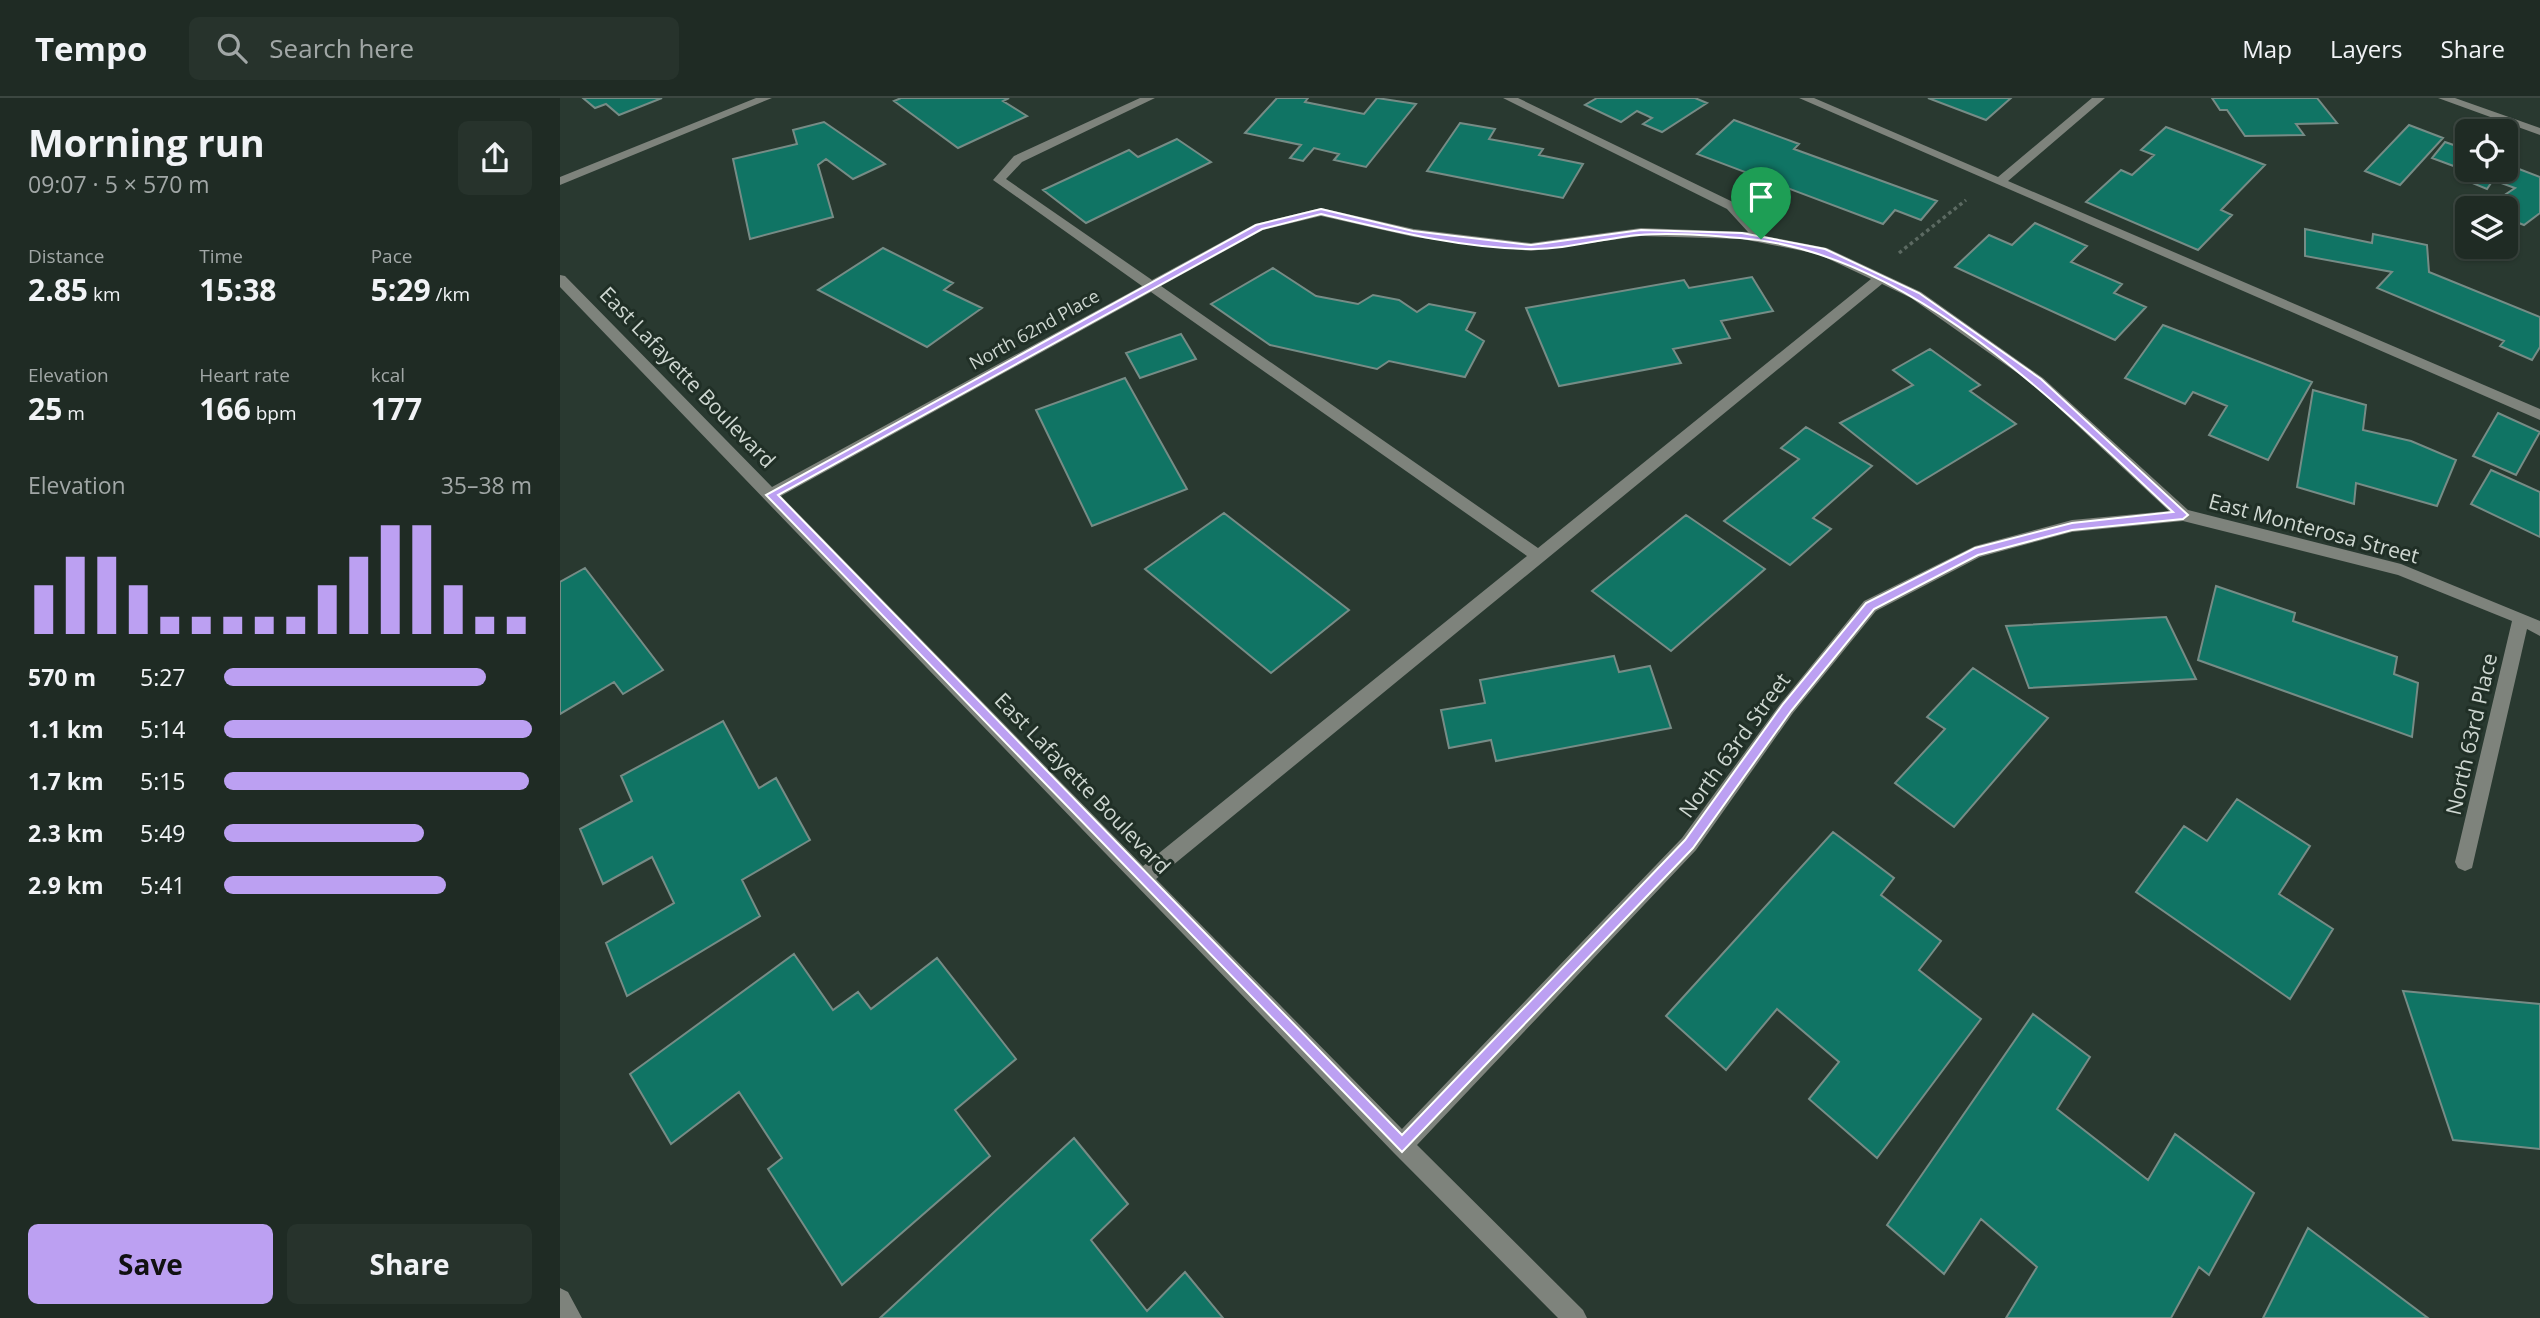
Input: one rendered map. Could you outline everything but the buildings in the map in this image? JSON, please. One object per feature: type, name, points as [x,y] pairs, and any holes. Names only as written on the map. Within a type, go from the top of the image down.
[{"type":"street","points":[[560,181],[766,98]]},
{"type":"street","points":[[1149,98],[1018,159],[999,180],[1541,557]]},
{"type":"street","points":[[1509,98],[1731,206],[1761,239]]},
{"type":"street","points":[[1805,98],[2540,415]]},
{"type":"street","points":[[1999,182],[2099,98]]},
{"type":"street","points":[[2444,98],[2540,132]]},
{"type":"street","name":"North 62nd Place","points":[[771,495],[1259,227],[1321,212]]},
{"type":"street","name":"East Monterosa Street","points":[[1321,212],[1413,233],[1531,247],[1641,232],[1742,236],[1822,251],[1916,295],[2038,382],[2183,515],[2401,570],[2521,618],[2540,629]]},
{"type":"street","points":[[1143,878],[1541,557],[1878,275]]},
{"type":"street","name":"East Lafayette Boulevard","points":[[560,279],[1402,1145],[1575,1318]]},
{"type":"street","name":"North 63rd Street","points":[[1402,1145],[1689,844],[1787,708],[1870,606],[1975,552],[2072,526],[2183,515]]},
{"type":"street","name":"North 63rd Place","points":[[2465,862],[2521,618]]},
{"type":"street","points":[[560,1300],[570,1318]]},
{"type":"path","points":[[1878,275],[1976,192],[1984,176]]},
{"type":"route","points":[[1321,212],[1413,233],[1531,247],[1641,232],[1761,239],[1822,251],[1916,295],[2038,382],[2183,515],[2072,526],[1975,552],[1870,606],[1787,708],[1689,844],[1402,1145],[771,495],[1259,227],[1321,212]]}]
